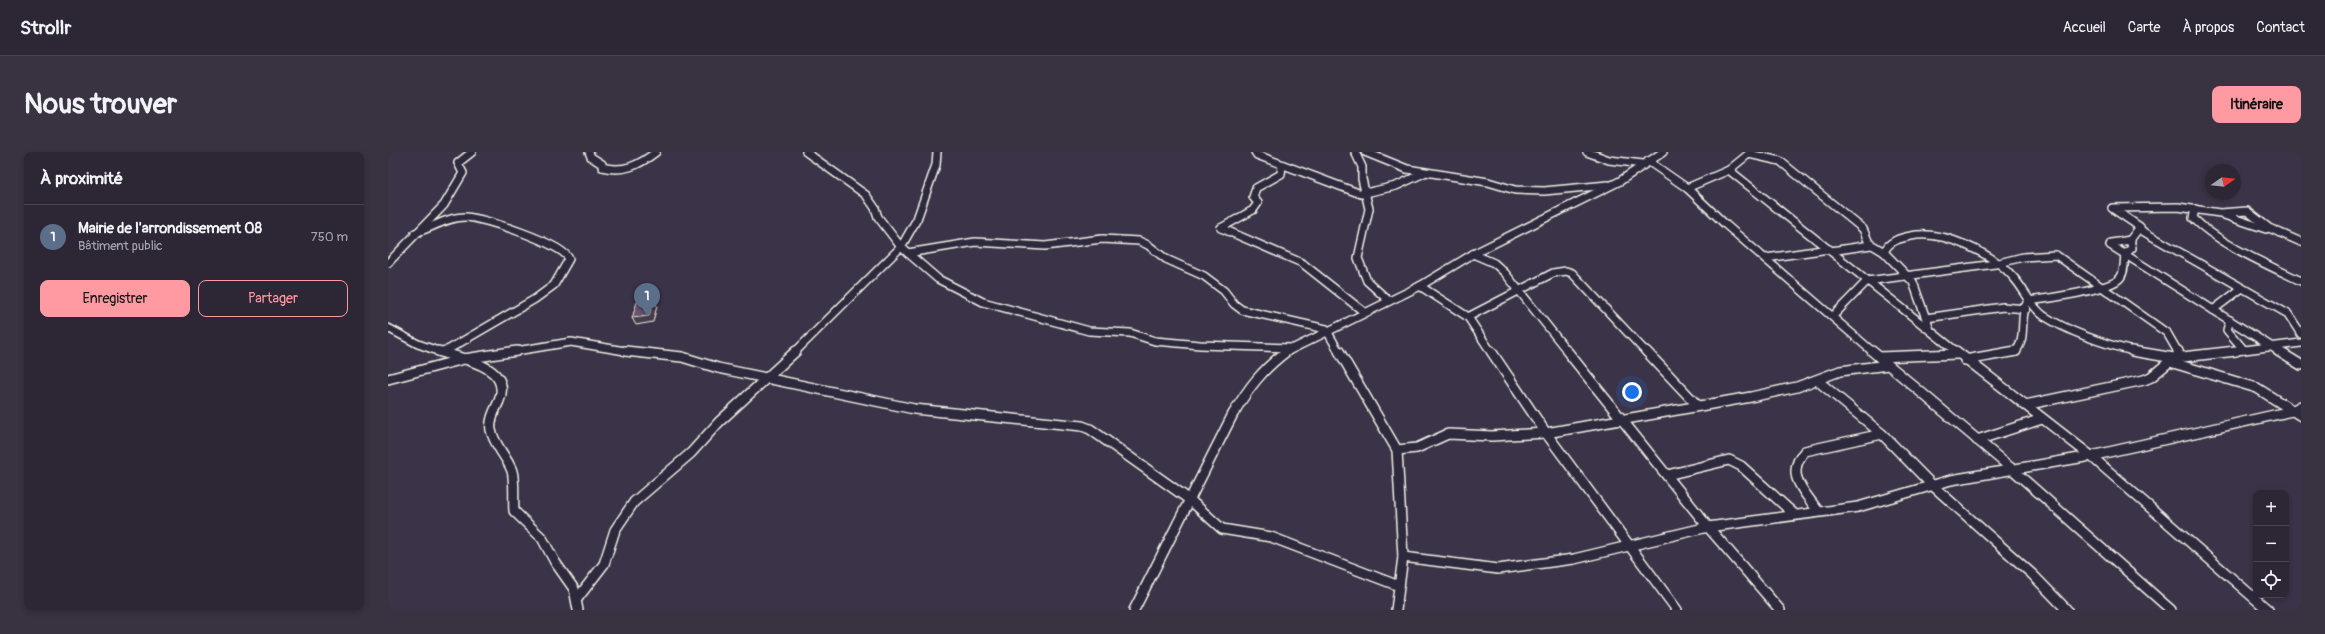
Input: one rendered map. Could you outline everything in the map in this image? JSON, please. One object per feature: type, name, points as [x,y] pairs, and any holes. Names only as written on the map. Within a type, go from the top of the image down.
[{"type":"street","points":[[388,263],[448,199],[463,173],[463,170],[458,163],[462,158],[472,152]]},
{"type":"street","points":[[589,152],[595,160],[602,164],[602,167],[628,170],[638,166],[656,152]]},
{"type":"street","points":[[806,152],[866,195],[876,208],[878,216],[901,247],[938,279],[983,302],[1089,331],[1130,333],[1155,340],[1200,345],[1292,348]]},
{"type":"street","points":[[577,599],[604,564],[615,530],[634,502],[691,453],[719,422],[768,378],[901,247],[917,219],[936,165],[937,152]]},
{"type":"street","points":[[1255,152],[1257,156],[1282,166],[1308,173],[1354,192],[1365,194],[1396,186],[1424,173]]},
{"type":"street","points":[[1355,152],[1362,167],[1362,179],[1369,209],[1358,258],[1367,280],[1389,301]]},
{"type":"street","points":[[1365,152],[1396,165],[1424,173],[1488,182],[1521,191],[1612,185]]},
{"type":"street","points":[[1587,152],[1609,160],[1646,163],[1687,188],[1726,225],[1888,365],[2012,469],[2171,610]]},
{"type":"street","points":[[1134,610],[1233,414],[1251,384],[1267,366],[1292,348],[1326,329],[1420,286],[1474,254],[1612,185],[1663,152]]},
{"type":"street","points":[[1777,152],[1780,161]]},
{"type":"street","points":[[1687,188],[1729,170],[1750,153],[1780,161],[1863,229],[1871,245],[1884,252],[1909,277],[1916,288],[1930,330]]},
{"type":"street","points":[[1282,166],[1281,174],[1256,188],[1253,197],[1258,203],[1254,209],[1221,228],[1266,249],[1302,263],[1364,312]]},
{"type":"street","points":[[1729,170],[1830,250],[1867,282],[1930,330],[1965,360],[2091,456],[2268,610]]},
{"type":"street","points":[[2289,236],[2220,213],[2195,209],[2178,207],[2112,208],[2137,224],[2139,229],[2288,314],[2301,334]]},
{"type":"street","points":[[2195,209],[2193,218],[2201,226],[2258,260],[2301,281]]},
{"type":"street","points":[[2220,213],[2247,211],[2269,228],[2301,242]]},
{"type":"street","points":[[415,233],[462,218],[480,218],[546,243],[568,256],[569,259],[554,285],[515,311],[443,352]]},
{"type":"street","points":[[1965,360],[2015,352],[2018,349],[2022,328],[2022,308],[2028,301],[2056,298],[2071,293],[2105,288],[2119,280],[2123,274],[2125,254],[2132,249],[2131,240],[2139,229]]},
{"type":"street","points":[[1884,252],[1887,244],[1901,237],[1935,234],[1975,251],[1995,264],[2002,266],[2011,274],[2028,301],[2042,314]]},
{"type":"street","points":[[908,253],[975,242],[1045,246],[1102,239],[1139,241],[1148,245],[1166,259],[1204,276],[1224,291],[1234,304],[1242,310],[1253,314],[1326,329],[1397,450],[1403,557],[1396,610]]},
{"type":"street","points":[[2131,240],[2110,244],[2301,365]]},
{"type":"street","points":[[1766,258],[1871,245]]},
{"type":"street","points":[[1474,254],[1499,267],[1623,419],[1708,527],[1780,610]]},
{"type":"street","points":[[1833,316],[1867,282],[1909,277],[1970,266],[1995,264],[2023,257],[2056,255],[2167,333],[2177,347],[2174,359]]},
{"type":"street","points":[[1468,317],[1519,292],[1553,273],[1560,271],[1572,273],[1698,406]]},
{"type":"street","points":[[1420,286],[1468,317],[1546,433],[1678,610]]},
{"type":"street","points":[[2213,310],[2220,303],[2233,297],[2242,288]]},
{"type":"street","points":[[1926,318],[1943,313],[1964,313],[2003,307],[2022,308],[2042,314],[2077,334],[2115,348],[2174,359],[2256,388],[2301,416]]},
{"type":"street","points":[[2230,320],[2227,330],[2244,350]]},
{"type":"street","points":[[388,328],[418,344],[489,369],[498,378],[502,385],[502,391],[490,423],[491,431],[512,472],[514,511],[521,520],[535,529],[542,538],[555,562],[574,589],[578,610]]},
{"type":"street","points":[[388,379],[464,359],[571,342],[640,353],[677,356],[718,368],[914,409],[1082,426],[1090,429],[1190,500],[1222,529],[1271,537],[1399,586]]},
{"type":"street","points":[[2025,406],[2144,380],[2151,377],[2174,359],[2301,343]]},
{"type":"street","points":[[1879,357],[1958,354]]},
{"type":"street","points":[[1397,450],[1417,448],[1448,434],[1492,436],[1546,433],[1772,393],[1818,381],[1840,372],[1888,365]]},
{"type":"street","points":[[1818,381],[1882,434],[1932,485],[2032,574],[2067,610]]},
{"type":"street","points":[[1403,557],[1498,570],[1574,559],[1630,547],[1708,527],[1794,514],[1858,507],[1932,485],[2012,469],[2091,456],[2292,411],[2301,406]]},
{"type":"street","points":[[1977,440],[2042,419]]},
{"type":"street","points":[[1818,511],[1794,474],[1793,467],[1799,456],[1812,449],[1882,434]]},
{"type":"street","points":[[1667,475],[1729,460],[1741,466],[1794,514]]},
{"type":"building","points":[[654,300],[649,316],[632,318],[637,302]]},
{"type":"place","name":"Mairie de l'arrondissement 08","points":[[647,316]]}]
